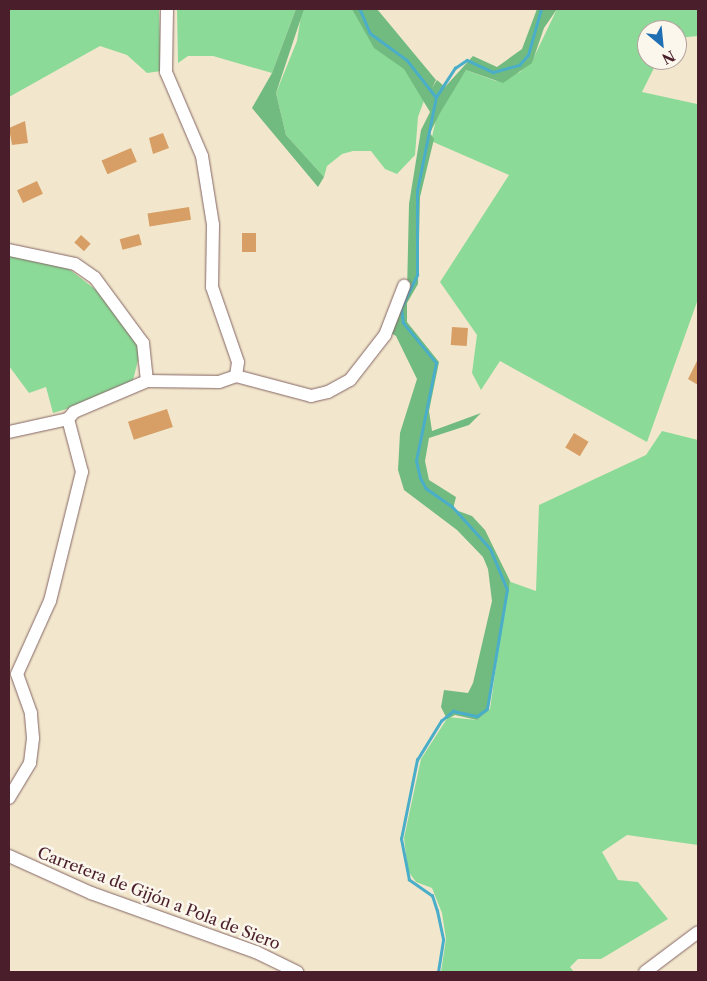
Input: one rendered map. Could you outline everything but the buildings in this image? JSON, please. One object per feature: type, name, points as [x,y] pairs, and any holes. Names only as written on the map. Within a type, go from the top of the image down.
[{"type":"street","points":[[167,9],[166,72],[202,156],[213,225],[212,287],[238,362],[236,376]]},
{"type":"street","points":[[9,250],[62,260],[95,278],[143,343],[147,381]]},
{"type":"street","points":[[9,432],[68,419],[74,412],[147,381],[220,382],[236,376],[311,396],[328,392],[350,380],[392,319],[404,286]]},
{"type":"street","points":[[9,798],[30,763],[34,738],[31,712],[17,674],[50,601],[82,472],[68,419]]},
{"type":"street","name":"Carretera de Gijón a Pola de Siero","points":[[9,856],[91,893],[256,952],[297,972]]},
{"type":"street","points":[[645,972],[698,932]]},
{"type":"green space","points":[[9,9],[159,9],[161,71],[147,73],[127,55],[100,46],[9,97]]},
{"type":"green space","points":[[177,9],[296,9],[272,73],[213,56],[188,56],[178,63]]},
{"type":"green space","points":[[296,9],[304,9],[276,93],[286,135],[324,177],[318,187],[252,108],[272,73]]},
{"type":"green space","points":[[302,9],[352,9],[407,67],[425,98],[418,117],[415,155],[397,174],[385,169],[371,151],[353,151],[342,154],[327,166],[324,177],[286,135],[276,93],[297,41]]},
{"type":"green space","points":[[352,9],[377,9],[436,80],[432,88],[437,80],[445,87],[473,56],[497,67],[522,49],[537,9],[557,9],[544,28],[532,63],[503,83],[466,70],[440,113],[430,133],[434,139],[420,197],[418,284],[407,303],[407,322],[439,362],[429,411],[432,431],[481,413],[469,425],[429,438],[425,461],[429,480],[456,497],[453,509],[472,516],[485,530],[510,581],[488,711],[477,720],[455,715],[447,719],[441,707],[444,690],[468,693],[473,683],[492,601],[488,569],[483,557],[457,530],[404,490],[398,470],[400,433],[417,379],[396,336],[381,327],[407,292],[409,204],[421,130],[430,112],[404,69],[374,48]]},
{"type":"green space","points":[[557,9],[698,9],[698,36],[687,37],[687,20],[637,20],[637,70],[653,70],[642,92],[697,104],[698,110],[698,299],[647,442],[500,361],[481,390],[472,373],[477,335],[440,282],[509,175],[431,141],[438,111],[466,70],[496,81],[520,72],[534,57]]},
{"type":"green space","points":[[9,254],[69,269],[96,290],[141,349],[133,380],[93,401],[53,413],[46,387],[29,393],[9,366]]},
{"type":"green space","points":[[662,431],[698,440],[698,845],[627,835],[602,852],[618,880],[638,882],[668,919],[601,959],[578,959],[570,967],[574,972],[441,972],[446,939],[442,913],[432,888],[416,882],[408,871],[404,838],[421,759],[448,717],[477,720],[490,709],[508,581],[536,591],[539,505],[646,455]]},
{"type":"waterway","points":[[360,9],[370,33],[407,60],[436,97]]},
{"type":"waterway","points":[[438,972],[443,939],[437,911],[432,896],[409,880],[401,839],[417,760],[441,721],[453,711],[477,716],[487,709],[507,590],[490,549],[452,507],[426,489],[420,478],[416,461],[436,363],[403,323],[401,308],[417,275],[417,191],[436,97],[455,68],[467,60],[493,72],[519,65],[528,55],[541,9]]}]
